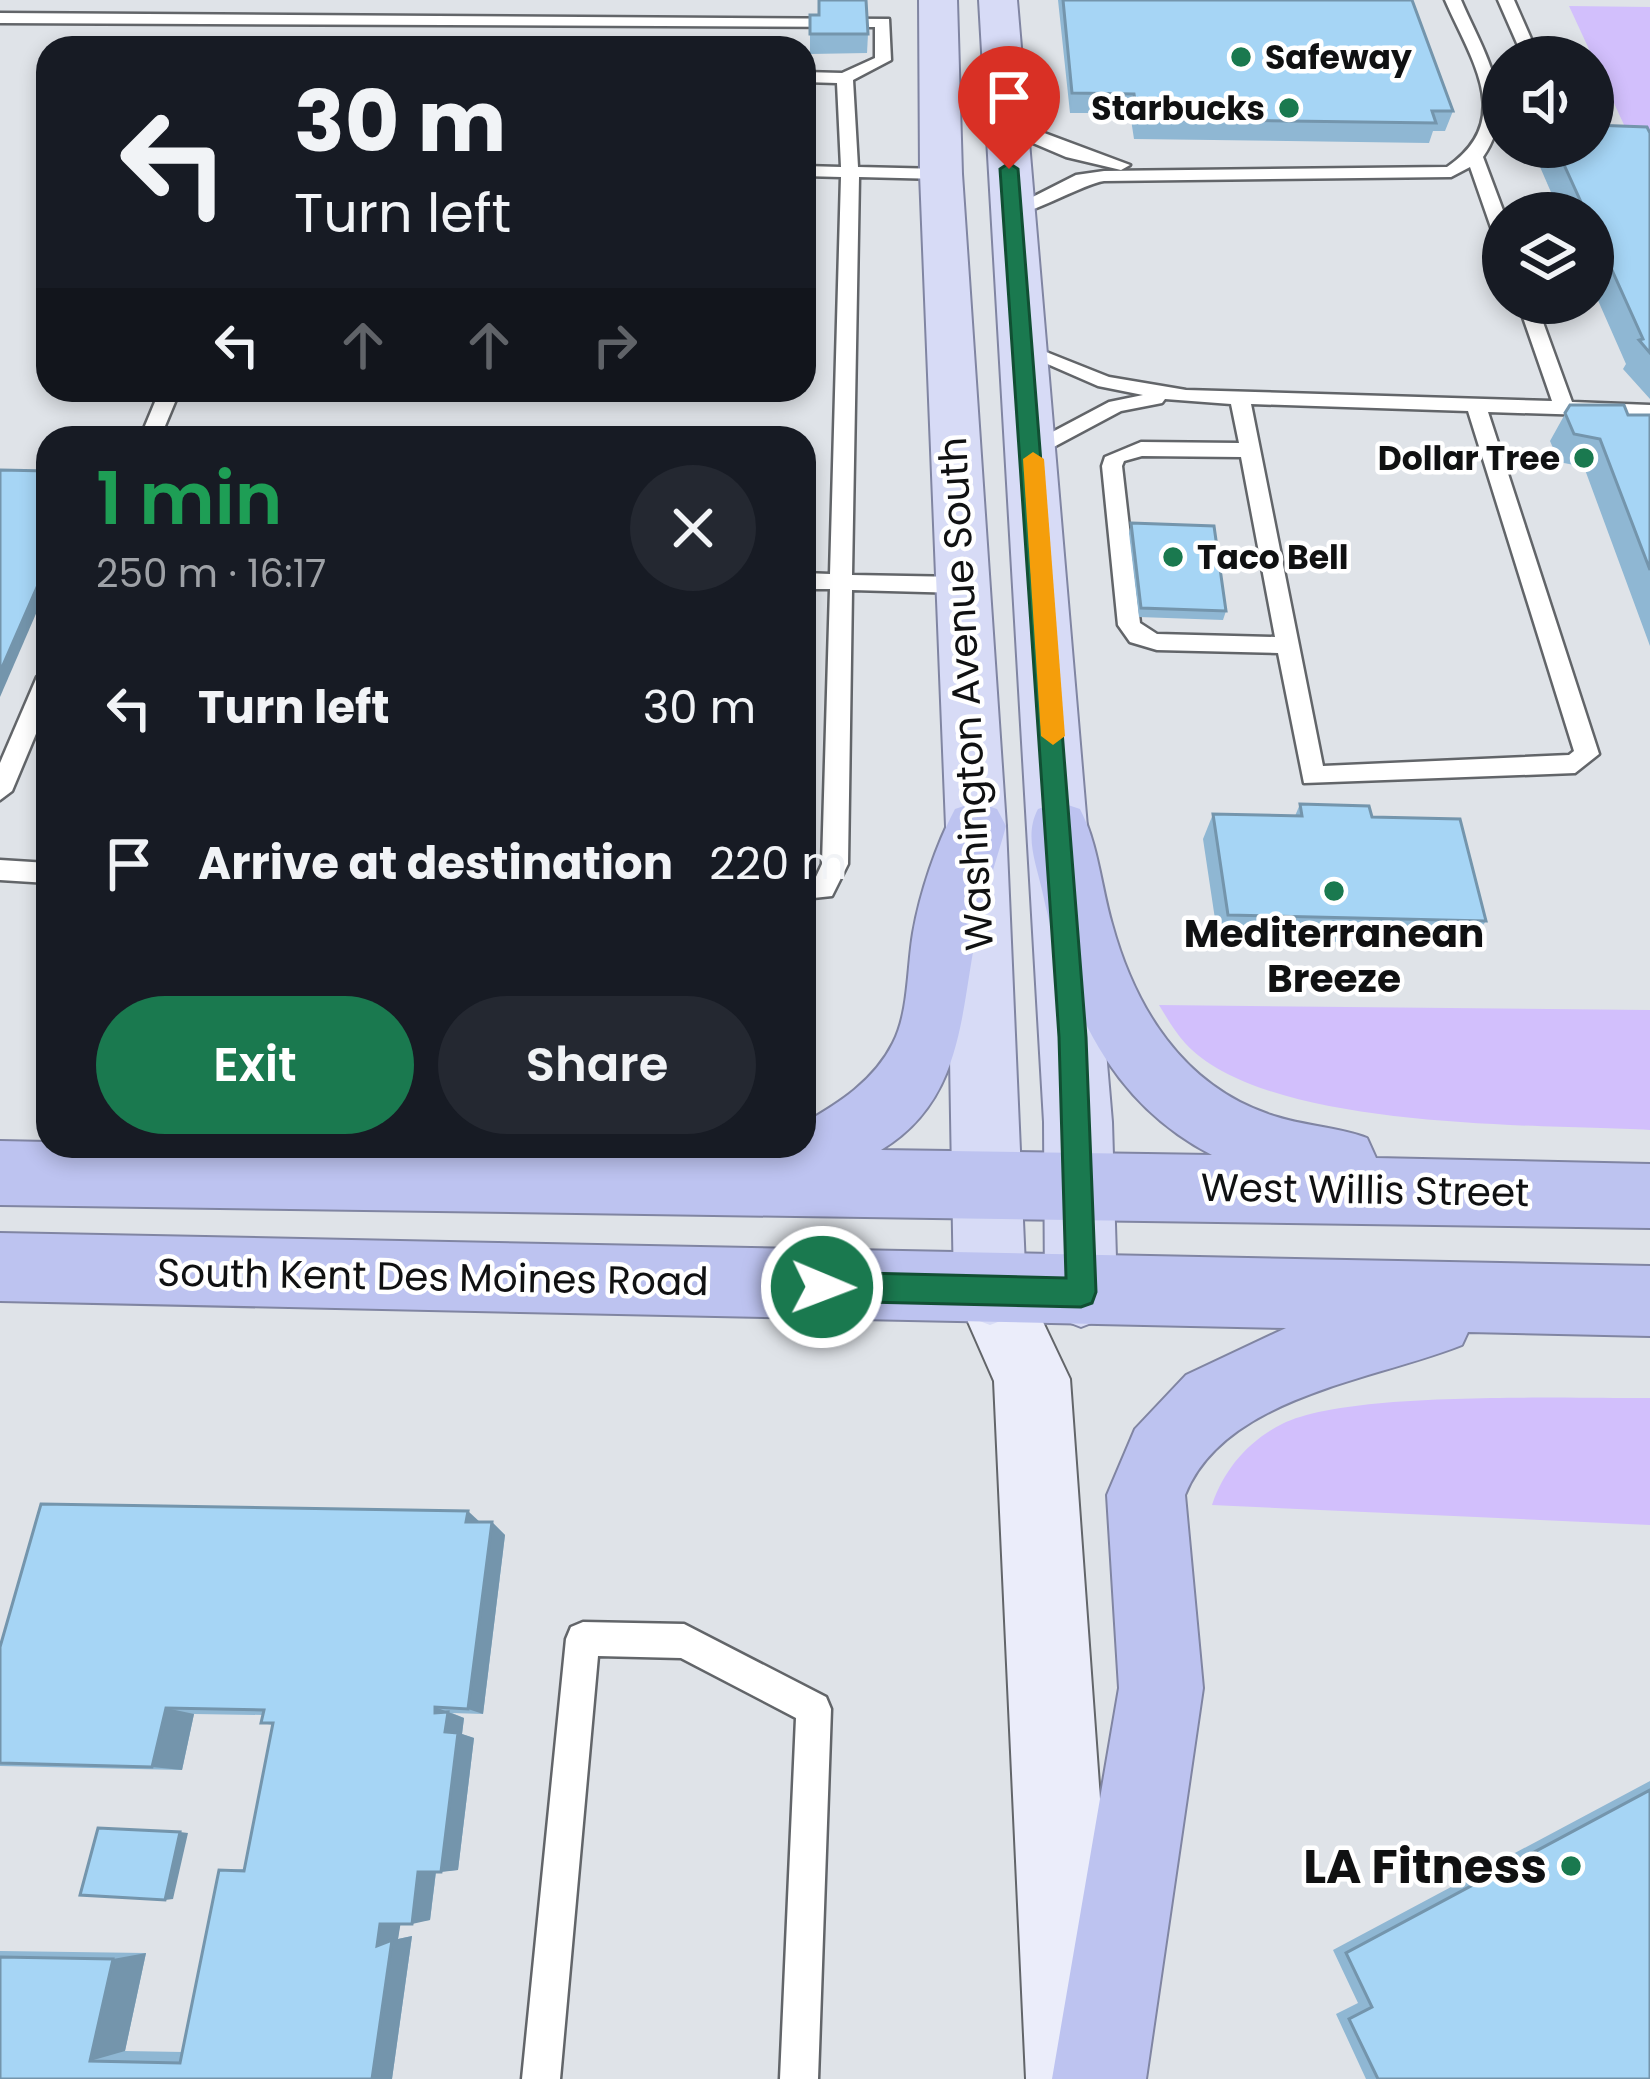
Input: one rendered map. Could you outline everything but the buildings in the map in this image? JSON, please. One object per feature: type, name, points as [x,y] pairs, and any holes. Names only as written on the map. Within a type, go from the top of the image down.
[{"type":"highway","points":[[816,1155],[847,1139],[881,1112],[915,1068],[931,1031],[946,926],[976,826]]},
{"type":"highway","points":[[1059,826],[1089,968],[1106,1008],[1132,1048],[1191,1109],[1254,1142],[1498,1192]]},
{"type":"highway","points":[[760,1183],[809,1158]]},
{"type":"highway","points":[[0,1173],[1079,1184]]},
{"type":"highway","name":"West Willis Street","points":[[1079,1184],[1650,1196]]},
{"type":"highway","name":"South Kent Des Moines Road","points":[[0,1267],[1081,1292]]},
{"type":"highway","points":[[1081,1292],[1612,1302]]},
{"type":"highway","points":[[1099,2079],[1161,1688],[1146,1495],[1162,1456],[1213,1402],[1300,1359],[1408,1326],[1612,1302]]},
{"type":"main road","name":"Washington Avenue South","points":[[938,0],[940,174],[976,826],[990,1290],[1032,1379],[1073,2079]]},
{"type":"main road","name":"Washington Avenue South","points":[[998,0],[1059,826],[1081,1292]]},
{"type":"main road","points":[[1032,1379],[1081,1292]]},
{"type":"lane","points":[[392,20],[399,0]]},
{"type":"lane","points":[[1453,0],[1490,13],[1511,36]]},
{"type":"lane","points":[[0,18],[736,28],[883,22],[884,60],[845,78],[816,77]]},
{"type":"lane","points":[[816,889],[823,889],[835,864],[850,172],[845,78]]},
{"type":"lane","points":[[1006,125],[1094,160],[1155,171]]},
{"type":"lane","points":[[1012,212],[1082,179],[1155,171],[1417,176],[1450,172],[1482,152]]},
{"type":"lane","points":[[1476,159],[1488,192]]},
{"type":"lane","points":[[816,171],[940,174]]},
{"type":"lane","points":[[1534,324],[1563,405]]},
{"type":"lane","points":[[1021,348],[1105,382],[1186,396],[1650,411]]},
{"type":"lane","points":[[1033,451],[1116,406],[1186,396]]},
{"type":"lane","points":[[1240,398],[1313,776],[1575,764],[1587,754],[1475,403]]},
{"type":"lane","points":[[1250,450],[1141,449],[1115,457],[1112,466],[1129,625],[1156,642],[1288,645]]},
{"type":"lane","points":[[816,581],[961,586]]},
{"type":"lane","points":[[0,791],[36,706]]},
{"type":"lane","points":[[0,870],[36,872]]},
{"type":"lane","points":[[541,2079],[583,1639],[684,1641],[814,1709],[799,2079]]},
{"type":"shaded area","points":[[1569,6],[1650,7],[1650,181],[1614,103],[1614,36],[1583,36]]},
{"type":"shaded area","points":[[1159,1005],[1650,1010],[1650,1130],[1405,1117],[1276,1093],[1224,1072],[1185,1043]]},
{"type":"shaded area","points":[[1650,1398],[1650,1525],[1212,1505],[1223,1480],[1248,1448],[1282,1424],[1313,1413],[1406,1401]]},
{"type":"slow traffic","points":[[1033,459],[1053,736]]},
{"type":"place","name":"Safeway","points":[[1241,57]]},
{"type":"place","name":"Starbucks","points":[[1289,108]]},
{"type":"place","name":"Dollar Tree","points":[[1584,458]]},
{"type":"place","name":"Taco Bell","points":[[1173,557]]},
{"type":"place","name":"Mediterranean Breeze","points":[[1334,891]]},
{"type":"place","name":"LA Fitness","points":[[1571,1866]]},
{"type":"route","points":[[822,1287],[1081,1292],[1073,1037],[1009,169]]}]
